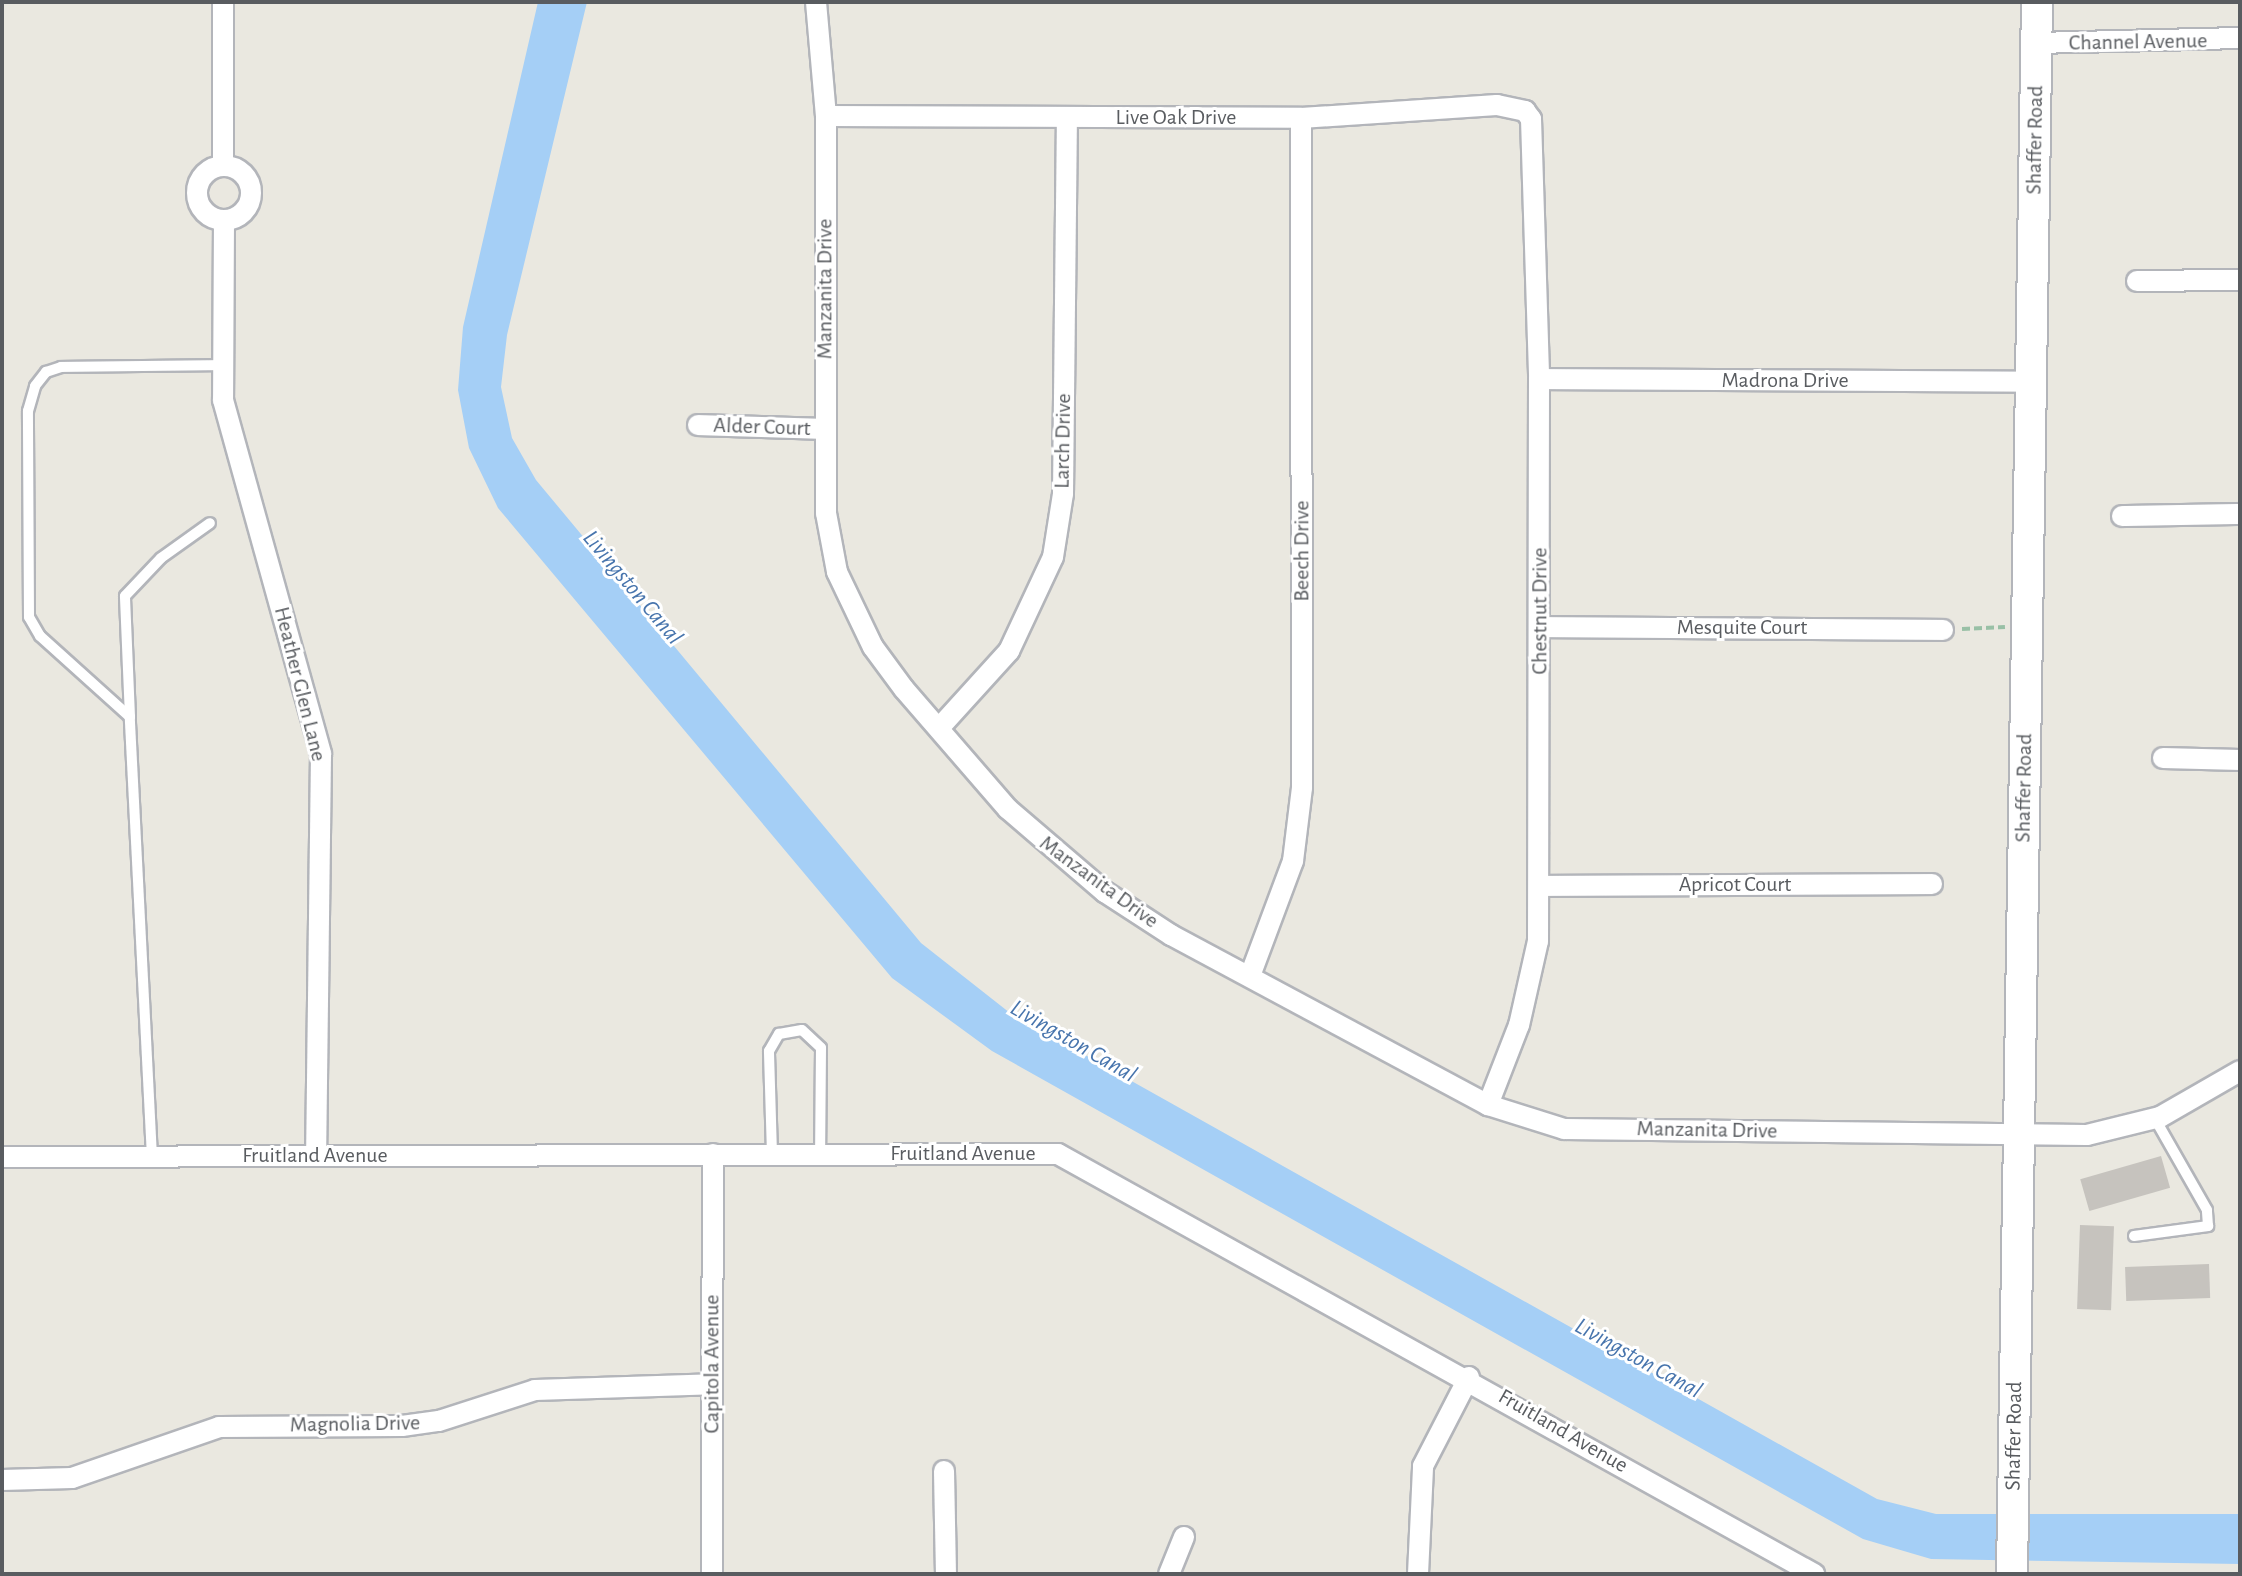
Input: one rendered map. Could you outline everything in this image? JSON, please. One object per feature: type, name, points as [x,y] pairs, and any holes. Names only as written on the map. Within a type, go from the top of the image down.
[{"type":"main road","name":"Shaffer Road","points":[[2012,1574],[2037,2]]},
{"type":"street","points":[[223,2],[223,166]]},
{"type":"street","name":"Manzanita Drive","points":[[816,2],[826,116],[826,513],[837,572],[873,647],[979,778],[1061,857],[1171,935],[1488,1105],[1564,1129],[2087,1135],[2155,1119],[2240,1071]]},
{"type":"street","name":"Channel Avenue","points":[[2036,43],[2240,38]]},
{"type":"street","name":"Live Oak Drive","points":[[826,116],[1301,118],[1497,105],[1525,111]]},
{"type":"street","name":"Chestnut Drive","points":[[1488,1105],[1530,983],[1539,886],[1539,379],[1534,127],[1525,111]]},
{"type":"street","name":"Larch Drive","points":[[940,727],[1009,651],[1053,557],[1063,494],[1067,118]]},
{"type":"street","name":"Beech Drive","points":[[1250,976],[1293,861],[1302,788],[1301,118]]},
{"type":"street","points":[[223,166],[244,175],[251,188],[241,214],[224,220],[203,210],[197,192],[207,173],[223,166]]},
{"type":"street","name":"Heather Glen Lane","points":[[224,220],[223,400],[321,754],[316,1156]]},
{"type":"street","points":[[2137,281],[2240,280]]},
{"type":"street","name":"Madrona Drive","points":[[1539,379],[2031,382]]},
{"type":"street","name":"Alder Court","points":[[698,425],[825,429]]},
{"type":"street","points":[[2122,516],[2240,514]]},
{"type":"street","name":"Mesquite Court","points":[[1540,627],[1943,630]]},
{"type":"street","points":[[2163,758],[2240,760]]},
{"type":"street","name":"Apricot Court","points":[[1539,886],[1932,884]]},
{"type":"street","name":"Capitola Avenue","points":[[712,1574],[713,1154]]},
{"type":"street","name":"Fruitland Avenue","points":[[2,1157],[1058,1154],[1469,1377],[1814,1574]]},
{"type":"street","points":[[1418,1574],[1423,1466],[1469,1377]]},
{"type":"street","name":"Magnolia Drive","points":[[2,1480],[72,1478],[219,1427],[402,1426],[439,1421],[535,1390],[712,1384]]},
{"type":"street","points":[[944,1471],[946,1574]]},
{"type":"street","points":[[1169,1574],[1184,1537]]},
{"type":"lane","points":[[130,717],[40,636],[29,617],[28,411],[35,386],[46,372],[61,367],[224,365]]},
{"type":"lane","points":[[152,1157],[125,596],[161,558],[210,523]]},
{"type":"lane","points":[[772,1154],[769,1051],[779,1034],[802,1030],[821,1048],[820,1154]]},
{"type":"lane","points":[[2134,1236],[2208,1226],[2207,1210],[2155,1119]]},
{"type":"path","points":[[1943,630],[2027,626]]},
{"type":"water","points":[[538,2],[587,2],[507,335],[501,387],[512,438],[536,480],[921,943],[1010,1013],[1877,1499],[1936,1514],[2240,1514],[2240,1564],[1931,1559],[1863,1539],[992,1051],[892,978],[498,508],[469,448],[458,390],[463,327]]},
{"type":"building","points":[[2161,1156],[2170,1188],[2089,1211],[2080,1179]]},
{"type":"building","points":[[2080,1225],[2114,1226],[2111,1310],[2077,1309]]},
{"type":"building","points":[[2209,1264],[2210,1298],[2126,1301],[2125,1267]]},
{"type":"water label","name":"Livingston Canal","points":[[632,588]]},
{"type":"water label","name":"Livingston Canal","points":[[1073,1042]]},
{"type":"water label","name":"Livingston Canal","points":[[1638,1359]]}]
